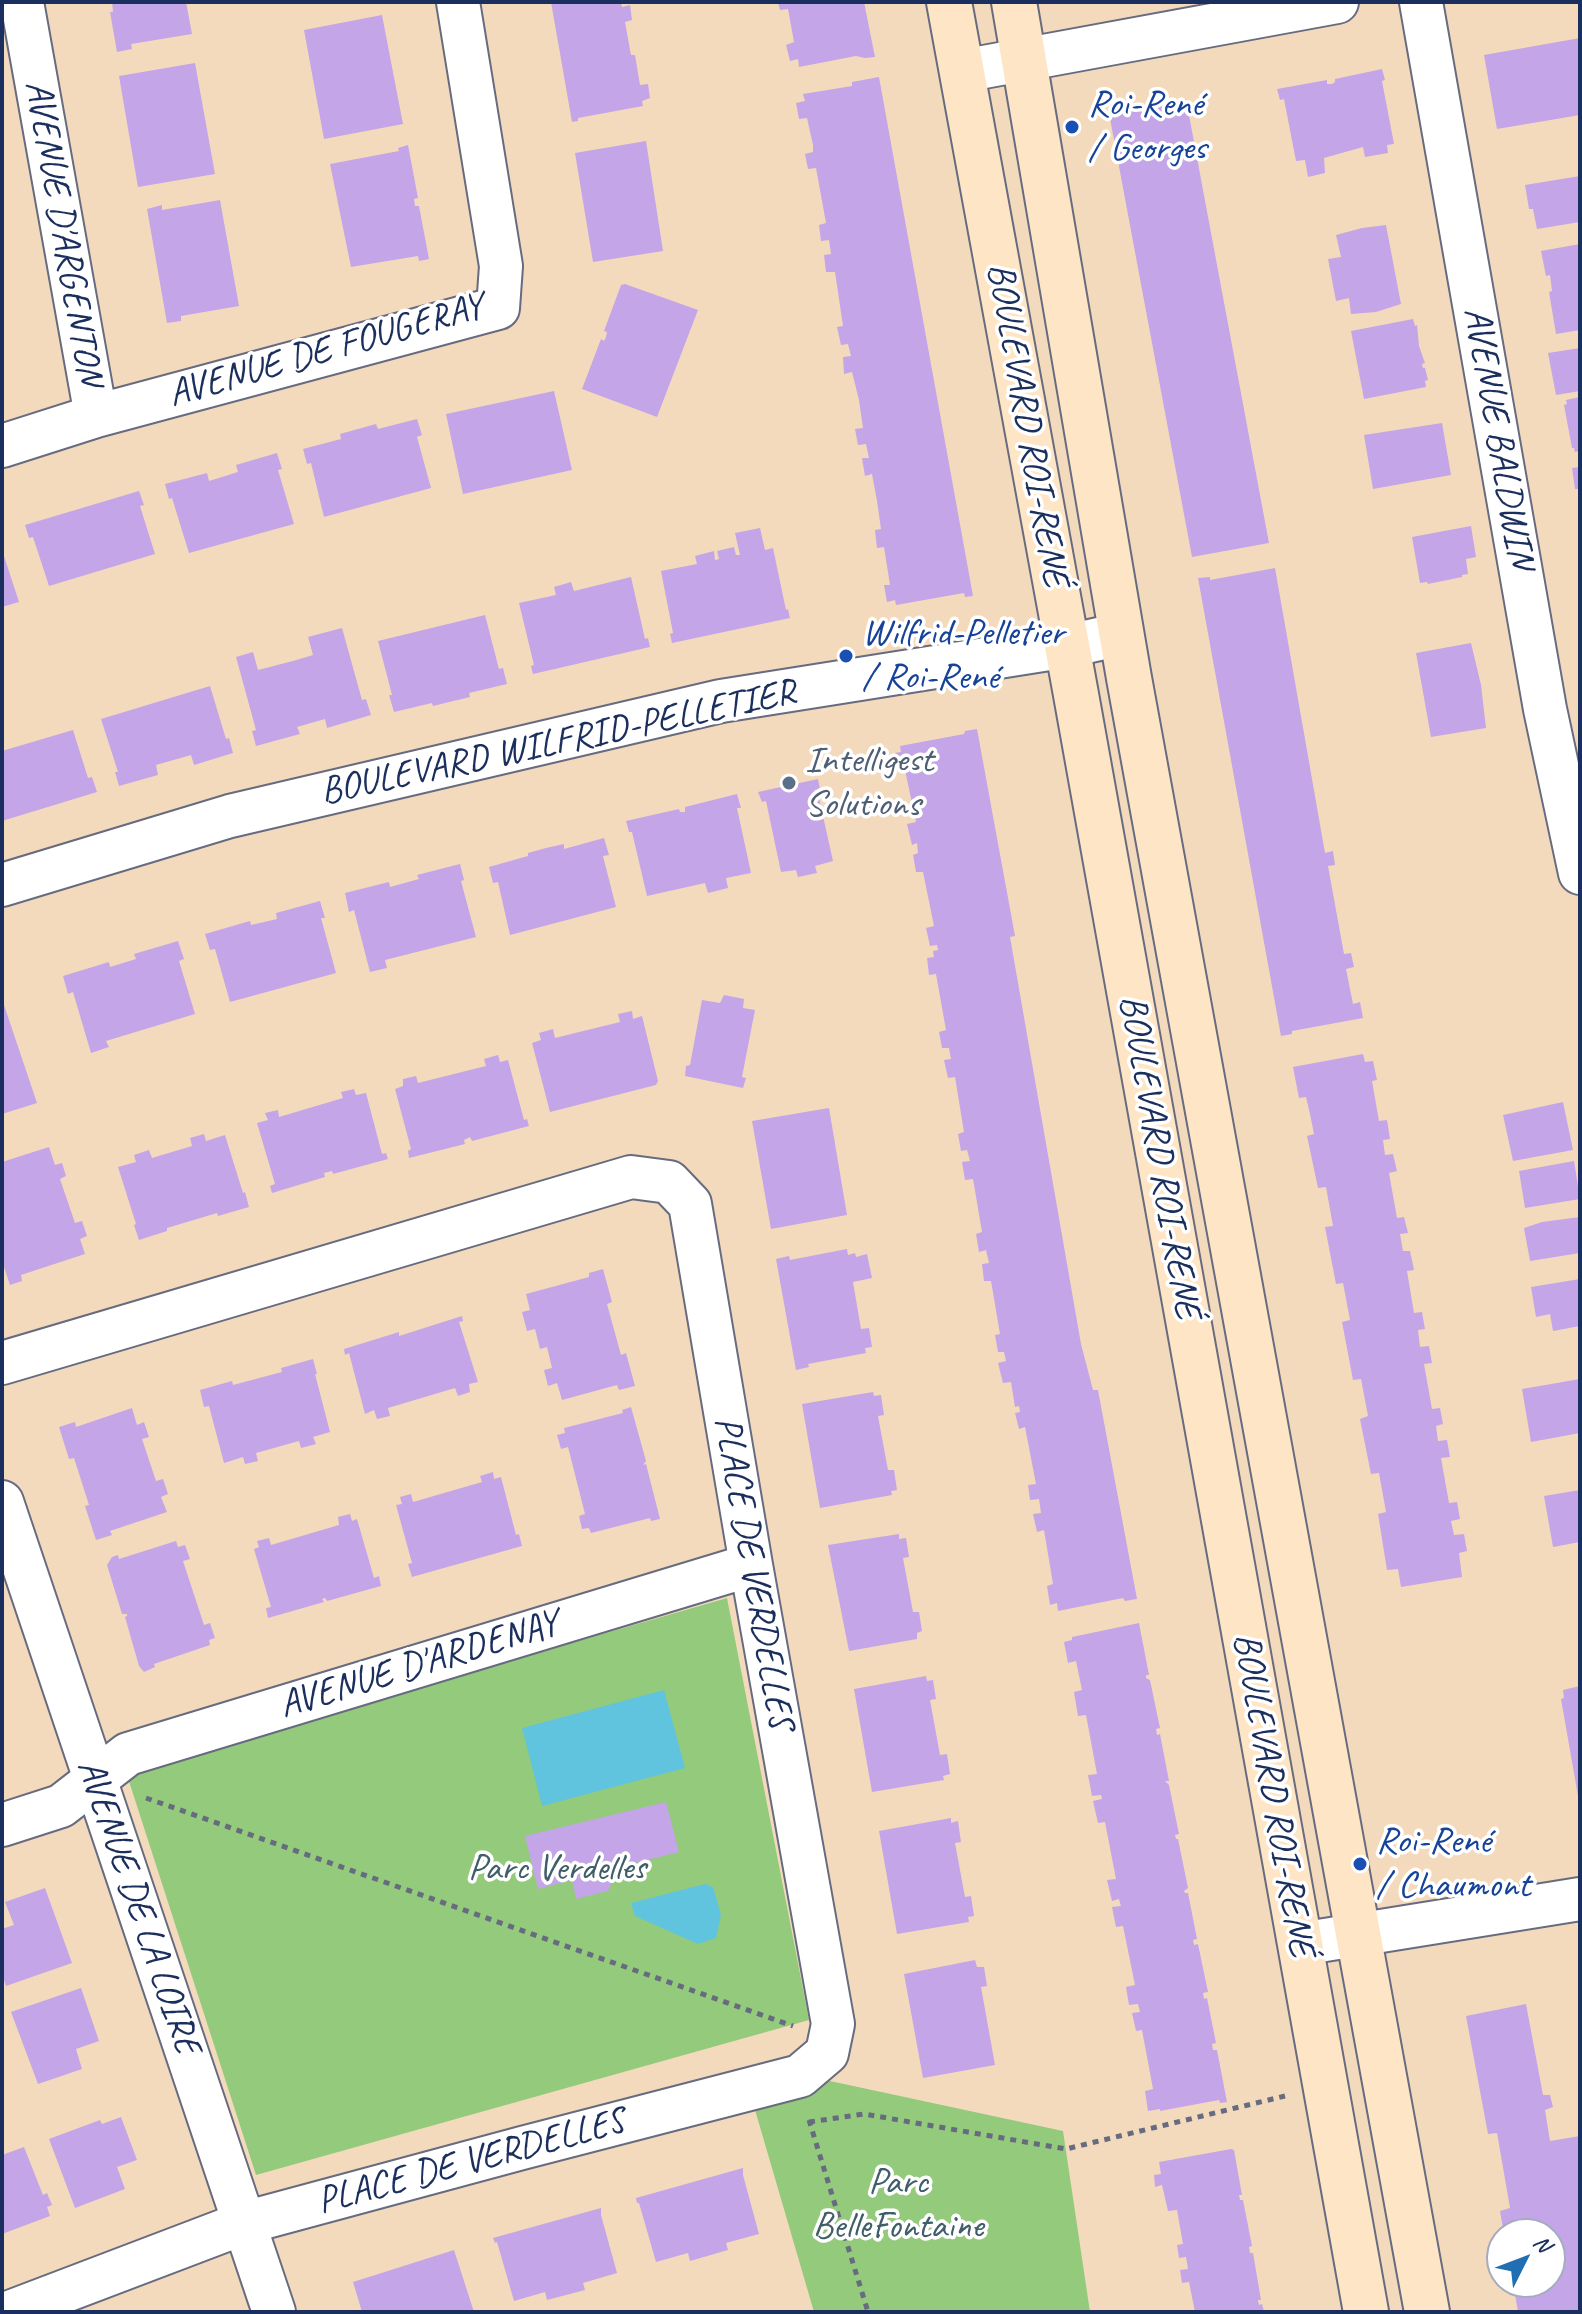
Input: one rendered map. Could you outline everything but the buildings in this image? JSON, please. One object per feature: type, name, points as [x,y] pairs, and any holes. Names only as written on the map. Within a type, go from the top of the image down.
[{"type":"street","name":"AVENUE D'ARGENTON","points":[[22,2],[96,416]]},
{"type":"street","name":"AVENUE DE FOUGERAY","points":[[2,446],[96,416],[498,308],[501,266],[458,2]]},
{"type":"street","name":"BOULEVARD ROI-RENÉ","points":[[949,2],[1068,646],[1366,2312]]},
{"type":"street","name":"BOULEVARD ROI-RENÉ","points":[[1014,2],[1121,634],[1427,2312]]},
{"type":"street","points":[[962,71],[1337,2]]},
{"type":"street","name":"AVENUE BALDWIN","points":[[1421,2],[1545,709],[1580,873]]},
{"type":"street","name":"BOULEVARD WILFRID-PELLETIER","points":[[2,885],[230,816],[721,701],[1068,646],[1121,634]]},
{"type":"street","name":"PLACE DE VERDELLES","points":[[2,1363],[631,1177],[669,1182],[690,1204],[833,2024],[827,2053],[800,2076],[244,2223],[10,2312]]},
{"type":"street","name":"AVENUE DE LA LOIRE","points":[[2,1502],[274,2312]]},
{"type":"street","name":"AVENUE D'ARDENAY","points":[[2,1825],[61,1806],[128,1754],[751,1565]]},
{"type":"street","points":[[1300,1944],[1580,1899]]},
{"type":"path","points":[[96,1781],[830,2039]]},
{"type":"path","points":[[800,2076],[809,2122],[868,2312]]},
{"type":"path","points":[[809,2122],[864,2114],[1066,2149],[1325,2087]]},
{"type":"green space","name":"Parc Verdelles","points":[[727,1598],[809,2020],[256,2175],[126,1772]]},
{"type":"green space","name":"Parc BelleFontaine","points":[[830,2081],[1063,2131],[1090,2312],[814,2312],[753,2103]]},
{"type":"water","points":[[664,1690],[685,1768],[542,1806],[522,1728]]},
{"type":"water","points":[[705,1884],[713,1887],[721,1915],[716,1938],[698,1944],[635,1916],[631,1903]]},
{"type":"place","name":"Roi-René / Georges","points":[[1072,127]]},
{"type":"place","name":"Wilfrid-Pelletier / Roi-René","points":[[846,656]]},
{"type":"place","name":"Intelligest Solutions","points":[[789,783]]},
{"type":"place","name":"Roi-René / Chaumont","points":[[1360,1864]]}]
